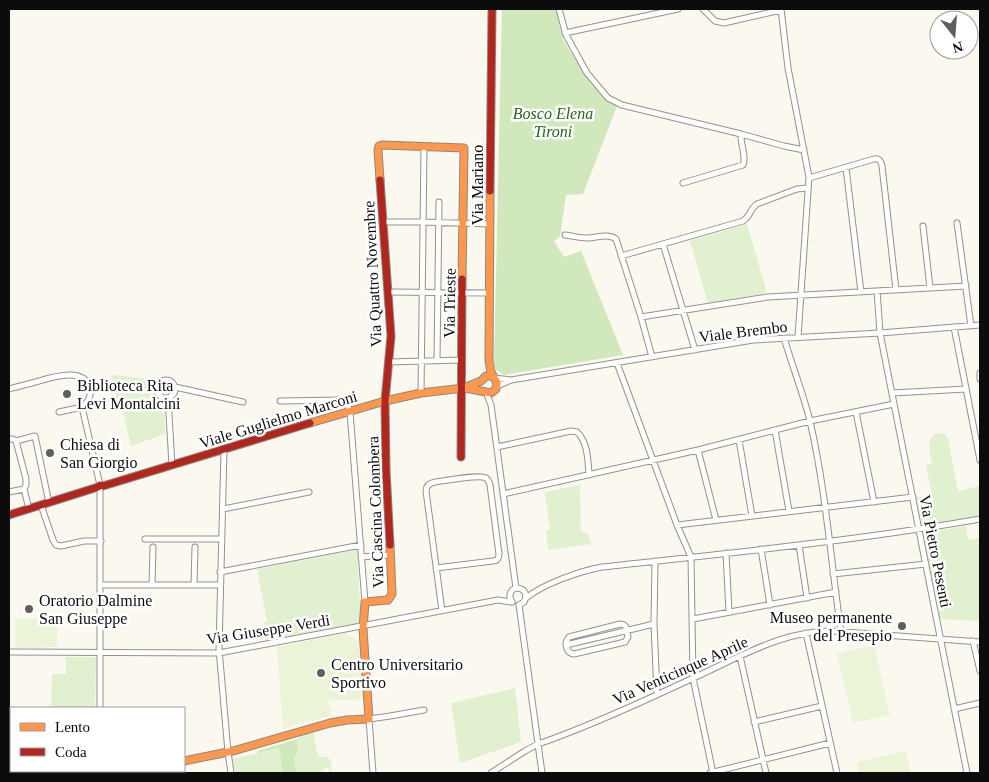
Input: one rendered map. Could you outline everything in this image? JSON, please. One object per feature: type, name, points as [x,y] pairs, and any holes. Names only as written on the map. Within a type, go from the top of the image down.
[{"type":"street","name":"Via Mariano","points":[[492,9],[488,361],[494,378]]},
{"type":"street","points":[[559,9],[565,33],[589,75],[605,96],[612,101],[786,147],[804,150]]},
{"type":"street","points":[[565,33],[678,9]]},
{"type":"street","points":[[703,9],[714,20],[722,23],[781,9],[788,68],[809,178],[798,337]]},
{"type":"street","points":[[683,183],[743,165],[745,161],[740,140],[741,134]]},
{"type":"street","name":"Via Quattro Novembre","points":[[385,401],[391,336],[378,150],[379,146],[383,145],[424,147]]},
{"type":"street","points":[[421,393],[424,147]]},
{"type":"street","name":"Via Trieste","points":[[424,147],[464,148],[461,457]]},
{"type":"street","points":[[809,178],[875,159],[880,161],[896,290]]},
{"type":"street","points":[[846,168],[861,292]]},
{"type":"street","points":[[621,256],[743,221],[757,204],[808,188]]},
{"type":"street","name":"Via Trieste","points":[[437,361],[439,202]]},
{"type":"street","points":[[382,222],[490,224]]},
{"type":"street","points":[[957,223],[971,326]]},
{"type":"street","points":[[923,226],[930,288]]},
{"type":"street","points":[[566,235],[587,238],[612,237],[617,241],[652,357]]},
{"type":"street","points":[[663,244],[695,350]]},
{"type":"street","points":[[640,317],[768,297],[966,286]]},
{"type":"street","name":"Via Pietro Pesenti","points":[[877,291],[880,333],[967,773]]},
{"type":"street","points":[[388,292],[489,293]]},
{"type":"street","name":"Viale Brembo","points":[[494,378],[511,380],[747,341],[980,325]]},
{"type":"street","points":[[954,327],[980,460]]},
{"type":"street","points":[[784,338],[810,421],[826,507],[833,574],[842,632]]},
{"type":"street","points":[[390,362],[462,360]]},
{"type":"street","name":"Via Mariano","points":[[482,379],[488,361]]},
{"type":"street","points":[[617,363],[677,524],[692,557],[693,678],[711,773],[830,743]]},
{"type":"street","points":[[980,374],[980,380]]},
{"type":"street","points":[[9,388],[58,376],[72,375],[82,378],[88,383],[90,388],[90,397],[86,404],[82,407],[59,412]]},
{"type":"street","name":"Viale Guglielmo Marconi","points":[[463,388],[489,376],[494,378]]},
{"type":"street","points":[[491,405],[497,383],[494,378]]},
{"type":"street","points":[[482,379],[480,386],[491,405],[503,494],[519,589]]},
{"type":"street","points":[[166,380],[172,382],[175,387],[175,393],[168,398],[160,396],[157,392],[161,382],[166,380]]},
{"type":"street","name":"Viale Brembo","points":[[496,388],[511,380]]},
{"type":"street","points":[[175,387],[244,402]]},
{"type":"street","name":"Viale Guglielmo Marconi","points":[[9,515],[385,401],[421,393],[463,388],[491,392],[496,388]]},
{"type":"street","points":[[892,393],[966,389]]},
{"type":"street","points":[[168,398],[172,466]]},
{"type":"street","points":[[280,402],[342,400],[347,402],[350,412],[365,602]]},
{"type":"street","name":"Via Cascina Colombera","points":[[373,773],[363,626],[365,602],[386,600],[391,597],[385,401]]},
{"type":"street","points":[[503,494],[653,461],[810,421],[894,404]]},
{"type":"street","points":[[82,407],[100,487],[100,707]]},
{"type":"street","points":[[856,412],[874,502]]},
{"type":"street","points":[[776,430],[789,511]]},
{"type":"street","points":[[496,447],[571,431],[577,432],[581,436],[586,452],[589,475]]},
{"type":"street","points":[[9,439],[16,441],[35,436],[49,503]]},
{"type":"street","points":[[739,440],[752,516]]},
{"type":"street","points":[[16,441],[26,480],[24,488],[29,509]]},
{"type":"street","points":[[224,450],[219,653],[230,773]]},
{"type":"street","points":[[698,450],[716,520]]},
{"type":"street","points":[[436,568],[493,561],[498,558],[490,485],[486,478],[476,477],[436,482],[430,483],[427,486],[426,490],[436,568],[442,611]]},
{"type":"street","points":[[9,492],[24,488]]},
{"type":"street","points":[[223,509],[309,492]]},
{"type":"street","points":[[677,524],[913,498]]},
{"type":"street","points":[[41,505],[56,545],[64,546],[84,541],[101,541]]},
{"type":"street","points":[[540,589],[519,589],[511,591],[509,596],[513,604],[519,605],[540,589],[596,568],[919,530],[980,519]]},
{"type":"street","points":[[145,539],[222,539]]},
{"type":"street","points":[[799,544],[807,598]]},
{"type":"street","points":[[220,572],[360,545]]},
{"type":"street","points":[[152,585],[153,547]]},
{"type":"street","points":[[194,585],[195,547]]},
{"type":"street","points":[[762,549],[770,605]]},
{"type":"street","points":[[726,553],[729,612]]},
{"type":"street","points":[[362,557],[390,555]]},
{"type":"street","points":[[655,561],[654,624],[657,695]]},
{"type":"street","points":[[833,574],[926,564]]},
{"type":"street","points":[[100,585],[220,585]]},
{"type":"street","points":[[519,589],[526,593],[526,598]]},
{"type":"street","points":[[693,619],[836,592]]},
{"type":"street","name":"Via Giuseppe Verdi","points":[[9,652],[219,653],[498,600],[510,594]]},
{"type":"street","name":"Via Giuseppe Verdi","points":[[498,600],[511,602]]},
{"type":"street","points":[[519,605],[542,773]]},
{"type":"street","points":[[627,630],[628,637],[624,642],[574,654],[568,651],[566,645],[627,630],[654,624]]},
{"type":"street","name":"Via Venticinque Aprile","points":[[491,773],[538,744],[657,695],[776,640],[825,631],[980,642]]},
{"type":"street","points":[[806,633],[837,773]]},
{"type":"street","points":[[973,641],[980,670]]},
{"type":"street","points":[[740,656],[766,773]]},
{"type":"street","points":[[954,709],[980,703]]},
{"type":"street","points":[[754,722],[822,706]]},
{"type":"street","points":[[185,761],[228,752],[330,723],[424,710]]},
{"type":"green space","name":"Bosco Elena Tironi","points":[[502,9],[556,9],[563,40],[591,84],[617,106],[583,194],[566,195],[560,236],[554,241],[564,257],[581,251],[623,355],[504,375],[496,370],[494,364]]},
{"type":"green space","points":[[747,224],[767,293],[708,303],[690,241]]},
{"type":"green space","points":[[111,375],[152,381],[154,394],[164,402],[165,434],[131,446],[121,403],[117,399]]},
{"type":"green space","points":[[938,433],[945,434],[948,439],[958,491],[980,486],[980,516],[922,527],[916,498],[932,494],[926,465],[932,463],[929,442]]},
{"type":"green space","points":[[580,485],[581,532],[588,533],[591,544],[548,550],[546,530],[550,529],[545,492]]},
{"type":"green space","points":[[966,526],[968,540],[980,538],[980,621],[939,619],[923,533]]},
{"type":"green space","points":[[357,550],[361,623],[266,640],[264,622],[267,622],[257,569]]},
{"type":"green space","points":[[57,618],[57,647],[16,648],[15,619]]},
{"type":"green space","name":"Centro Universitario Sportivo","points":[[345,633],[355,639],[361,638],[365,699],[329,701],[331,716],[283,729],[277,647]]},
{"type":"green space","points":[[874,645],[890,715],[853,723],[837,654]]},
{"type":"green space","points":[[66,657],[96,657],[95,707],[51,707],[52,674],[66,674]]},
{"type":"green space","points":[[515,688],[521,742],[460,763],[451,703]]},
{"type":"green space","points":[[313,730],[318,757],[328,757],[331,762],[332,773],[327,767],[319,773],[297,773],[294,759],[298,751],[298,735]]},
{"type":"green space","points":[[297,739],[298,751],[294,759],[297,773],[283,773],[279,748],[257,753],[258,751]]},
{"type":"green space","points":[[279,748],[283,773],[235,773],[233,759]]},
{"type":"green space","points":[[906,751],[911,773],[859,773],[857,762]]},
{"type":"traffic: slow","points":[[380,180],[379,146],[464,148],[462,279]]},
{"type":"traffic: slow","points":[[465,388],[491,393],[496,389],[497,383],[491,372],[489,361],[490,191]]},
{"type":"traffic: slow","points":[[310,423],[385,401],[421,393],[464,388],[481,381],[486,376],[494,378]]},
{"type":"traffic: slow","points":[[185,761],[233,751],[330,723],[369,719],[363,629],[365,602],[388,600],[392,594],[390,545]]},
{"type":"traffic: jam","points":[[490,191],[492,9]]},
{"type":"traffic: jam","points":[[380,180],[391,336],[385,401],[390,545]]},
{"type":"traffic: jam","points":[[461,457],[462,279]]},
{"type":"traffic: jam","points":[[9,515],[100,485],[103,486],[310,423]]},
{"type":"place","name":"Biblioteca Rita Levi Montalcini","points":[[67,394]]},
{"type":"place","name":"Chiesa di San Giorgio","points":[[50,453]]},
{"type":"place","name":"Oratorio Dalmine San Giuseppe","points":[[29,609]]},
{"type":"place","name":"Museo permanente del Presepio","points":[[902,626]]},
{"type":"place","name":"Centro Universitario Sportivo","points":[[321,673]]}]
